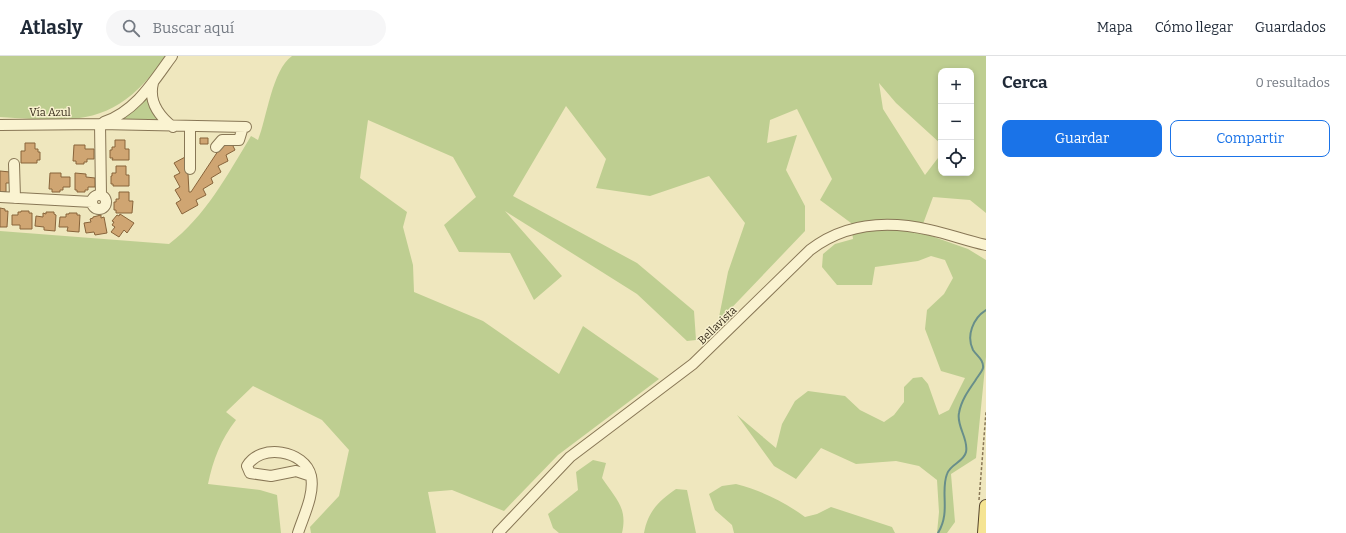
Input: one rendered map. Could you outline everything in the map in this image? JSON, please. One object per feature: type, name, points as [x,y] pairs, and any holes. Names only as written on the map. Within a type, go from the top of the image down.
[{"type":"main road","points":[[982,505],[985,528]]},
{"type":"street","name":"Vía Azul","points":[[100,124],[126,111],[141,98],[172,56]]},
{"type":"street","points":[[153,83],[152,94],[156,109],[173,127]]},
{"type":"street","name":"Vía Azul","points":[[0,124],[100,124],[173,127],[245,127],[239,140],[222,140],[216,147]]},
{"type":"street","points":[[0,197],[92,202],[94,197],[101,195],[100,124]]},
{"type":"street","points":[[190,127],[190,169]]},
{"type":"street","points":[[14,164],[15,198]]},
{"type":"street","name":"Bellavista","points":[[498,533],[570,457],[693,364],[810,250],[826,238],[855,227],[889,225],[929,230],[986,245]]},
{"type":"street","points":[[298,533],[312,488],[311,476],[306,465],[295,456],[268,452],[251,460],[247,466],[250,473],[271,476],[296,471],[311,476]]},
{"type":"path","points":[[982,505],[986,412]]},
{"type":"green space","points":[[0,56],[166,56],[148,79],[130,96],[112,108],[94,115],[75,119],[53,120],[0,117]]},
{"type":"green space","points":[[292,56],[986,56],[986,213],[970,200],[933,197],[920,232],[968,249],[986,260],[986,357],[976,458],[951,474],[955,522],[947,533],[937,533],[939,512],[937,480],[919,466],[896,461],[856,464],[821,448],[796,479],[774,466],[737,415],[776,448],[782,424],[795,401],[808,391],[845,396],[860,410],[884,422],[894,415],[904,402],[904,387],[913,378],[922,377],[928,384],[939,415],[949,410],[965,378],[941,371],[925,329],[927,310],[944,294],[953,278],[945,260],[931,256],[918,261],[875,267],[872,285],[837,285],[822,267],[823,254],[835,244],[853,239],[851,223],[820,200],[832,179],[797,109],[770,120],[767,143],[797,135],[786,170],[805,206],[805,231],[718,322],[728,272],[745,223],[709,176],[650,196],[596,188],[606,159],[566,106],[513,196],[637,263],[694,311],[696,340],[687,341],[637,294],[505,211],[562,276],[534,300],[510,253],[459,252],[444,225],[476,197],[453,157],[368,120],[360,178],[407,212],[403,227],[413,265],[414,292],[483,321],[559,374],[583,326],[659,379],[558,455],[504,511],[452,490],[428,492],[436,533],[311,533],[310,527],[339,496],[349,450],[322,420],[253,386],[226,412],[236,420],[218,450],[208,484],[260,490],[277,495],[281,533],[0,533],[0,231],[169,244],[194,221],[205,208],[251,136],[258,140],[271,95],[285,63]]},
{"type":"green space","points":[[146,97],[158,120],[122,121],[123,118]]},
{"type":"green space","points":[[593,460],[606,463],[602,478],[616,497],[622,509],[622,533],[559,533],[553,528],[548,514],[578,490],[576,472]]},
{"type":"green space","points":[[736,484],[772,497],[805,517],[817,514],[831,507],[892,527],[895,533],[734,533],[732,525],[715,510],[709,494],[722,486]]},
{"type":"green space","points":[[676,489],[687,490],[696,533],[644,533],[648,519],[655,507]]},
{"type":"building","points":[[200,138],[208,138],[208,144],[200,144]]},
{"type":"building","points":[[115,140],[125,140],[125,149],[129,149],[129,160],[112,160],[113,158],[110,158],[110,150],[112,150],[112,147],[115,147]]},
{"type":"building","points":[[224,142],[231,142],[235,150],[226,155],[228,161],[218,166],[221,172],[211,178],[213,183],[203,189],[206,195],[196,200],[198,205],[182,214],[176,203],[181,200],[175,190],[180,187],[174,176],[180,173],[174,163],[187,156],[189,192],[191,192]]},
{"type":"building","points":[[25,143],[35,143],[35,149],[38,149],[38,152],[40,152],[40,160],[37,160],[37,163],[21,163],[21,151],[25,151]]},
{"type":"building","points":[[74,145],[85,145],[85,149],[94,149],[94,159],[87,159],[87,162],[84,162],[84,164],[76,164],[76,161],[73,161]]},
{"type":"building","points":[[116,166],[126,166],[126,175],[129,175],[129,186],[113,186],[113,184],[111,184],[111,176],[112,173],[116,173]]},
{"type":"building","points":[[0,171],[10,172],[10,183],[6,183],[6,192],[0,192]]},
{"type":"building","points":[[50,173],[61,173],[61,177],[70,177],[70,187],[63,187],[63,190],[60,190],[60,192],[52,192],[52,189],[49,189]]},
{"type":"building","points":[[75,173],[86,174],[86,177],[95,178],[95,187],[88,187],[88,190],[85,190],[85,192],[77,192],[77,190],[75,190]]},
{"type":"building","points":[[119,192],[129,192],[129,201],[133,201],[132,213],[116,213],[116,210],[114,210],[114,202],[116,202],[116,199],[119,199]]},
{"type":"building","points":[[0,208],[8,211],[7,227],[0,227]]},
{"type":"building","points":[[29,211],[29,213],[32,213],[32,229],[20,229],[20,225],[12,225],[12,215],[18,215],[18,212]]},
{"type":"building","points":[[46,212],[54,212],[56,215],[55,231],[44,230],[44,227],[35,226],[36,216],[43,217],[43,213],[46,214]]},
{"type":"building","points":[[77,213],[77,215],[80,215],[79,232],[67,231],[68,227],[59,227],[60,217],[66,217],[66,214]]},
{"type":"building","points":[[120,214],[134,223],[127,233],[124,230],[119,237],[111,232],[115,227],[112,225],[114,222],[112,221],[117,215],[119,216]]},
{"type":"building","points":[[101,215],[101,218],[104,217],[107,233],[95,235],[94,232],[86,233],[84,223],[91,222],[90,219]]},
{"type":"waterway","points":[[938,533],[944,517],[944,488],[947,474],[951,468],[963,458],[966,452],[966,442],[959,423],[959,413],[965,396],[983,368],[981,360],[973,350],[970,339],[974,322],[981,313],[986,310]]}]
